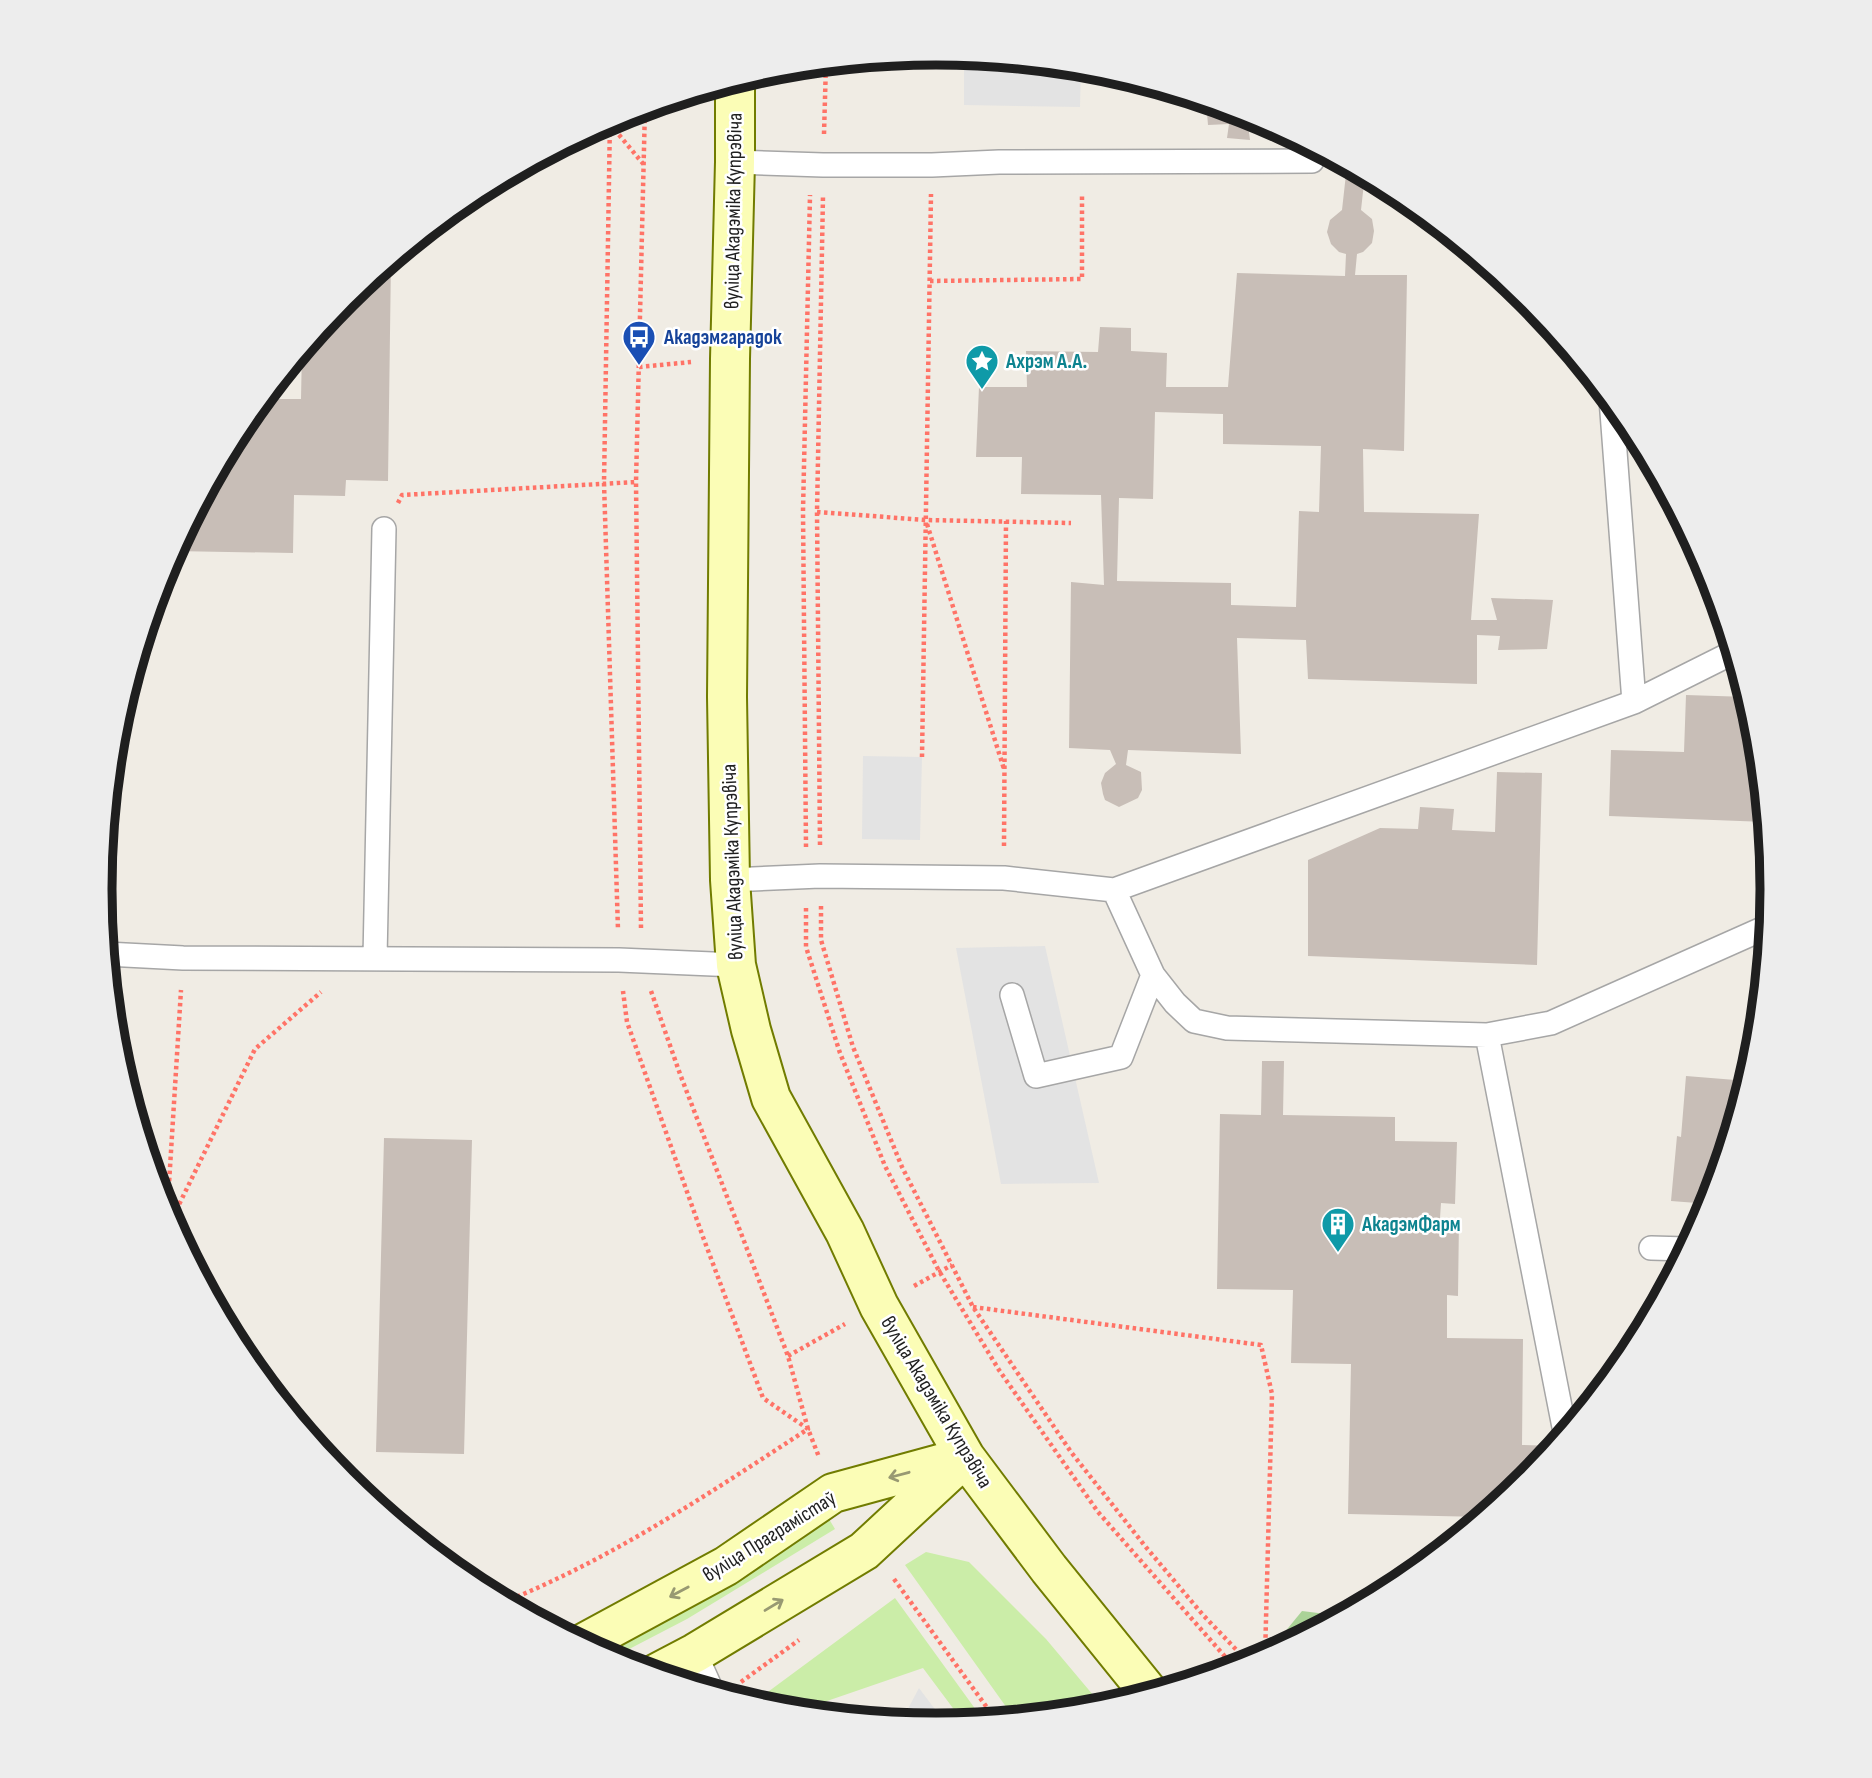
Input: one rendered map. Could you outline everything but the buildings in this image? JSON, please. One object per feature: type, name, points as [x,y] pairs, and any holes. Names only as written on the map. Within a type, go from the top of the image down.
[{"type":"main road","name":"вуліца Акадэміка Купрэвіча","points":[[735,90],[727,697],[730,880],[736,965],[751,1031],[771,1098],[845,1232],[879,1306],[965,1457],[1049,1569],[1144,1686]]},
{"type":"main road","name":"вуліца Праграмістаў","points":[[593,1638],[726,1566],[833,1493],[965,1457]]},
{"type":"main road","points":[[666,1668],[864,1551],[965,1457]]},
{"type":"lane","points":[[736,162],[932,166],[1312,161]]},
{"type":"lane","points":[[1613,419],[1634,702]]},
{"type":"lane","points":[[376,958],[384,530]]},
{"type":"lane","points":[[730,880],[813,876],[1004,878],[1114,890],[1634,702],[1726,656]]},
{"type":"lane","points":[[1114,890],[1153,975],[1175,1003],[1194,1021],[1227,1028],[1487,1035],[1551,1023],[1758,931]]},
{"type":"lane","points":[[115,954],[183,958],[630,961],[736,965]]},
{"type":"lane","points":[[1012,995],[1036,1076],[1121,1057],[1153,975]]},
{"type":"lane","points":[[1487,1035],[1563,1423]]},
{"type":"lane","points":[[1651,1248],[1677,1249]]},
{"type":"lane","points":[[695,1653],[707,1680]]},
{"type":"path","points":[[826,72],[813,876],[806,947],[840,1053],[885,1166],[939,1271],[999,1370],[1098,1513],[1228,1660]]},
{"type":"path","points":[[516,1598],[541,1588],[659,1523],[808,1429],[763,1398],[627,1022],[645,118]]},
{"type":"path","points":[[616,129],[645,166]]},
{"type":"path","points":[[609,133],[604,483],[630,961],[680,1074],[788,1356]]},
{"type":"path","points":[[930,281],[1082,279],[1082,162]]},
{"type":"path","points":[[823,165],[809,196],[803,511],[813,876],[821,940],[853,1047],[902,1167],[973,1307],[1079,1462],[1203,1615],[1241,1655]]},
{"type":"path","points":[[922,757],[932,166]]},
{"type":"path","points":[[639,367],[730,359]]},
{"type":"path","points":[[384,530],[402,495],[636,482]]},
{"type":"path","points":[[817,512],[926,520],[1071,523]]},
{"type":"path","points":[[926,520],[1005,774]]},
{"type":"path","points":[[1004,878],[1006,521]]},
{"type":"path","points":[[169,1190],[183,958]]},
{"type":"path","points":[[177,1210],[255,1049],[321,992],[376,958]]},
{"type":"path","points":[[973,1307],[1261,1345],[1272,1394],[1265,1644]]},
{"type":"green space","points":[[829,1519],[835,1529],[687,1619],[624,1652],[611,1646]]},
{"type":"green space","points":[[926,1552],[969,1562],[1046,1639],[1095,1697],[1008,1709],[905,1565]]},
{"type":"green space","points":[[895,1598],[977,1711],[956,1712],[923,1668],[818,1704],[764,1695]]},
{"type":"green space","points":[[1302,1611],[1327,1614],[1301,1628],[1280,1638]]},
{"type":"shaded area","points":[[964,66],[1044,72],[1081,78],[1080,107],[964,105]]},
{"type":"shaded area","points":[[863,756],[922,757],[920,840],[862,839]]},
{"type":"shaded area","points":[[1045,946],[1099,1183],[1001,1184],[956,948]]},
{"type":"shaded area","points":[[919,1688],[938,1713],[936,1713],[906,1712]]},
{"type":"place","name":"Акадэмгарадок","points":[[639,367]]},
{"type":"place","name":"Ахрэм А.А.","points":[[982,391]]},
{"type":"place","name":"АкадэмФарм","points":[[1338,1254]]}]
